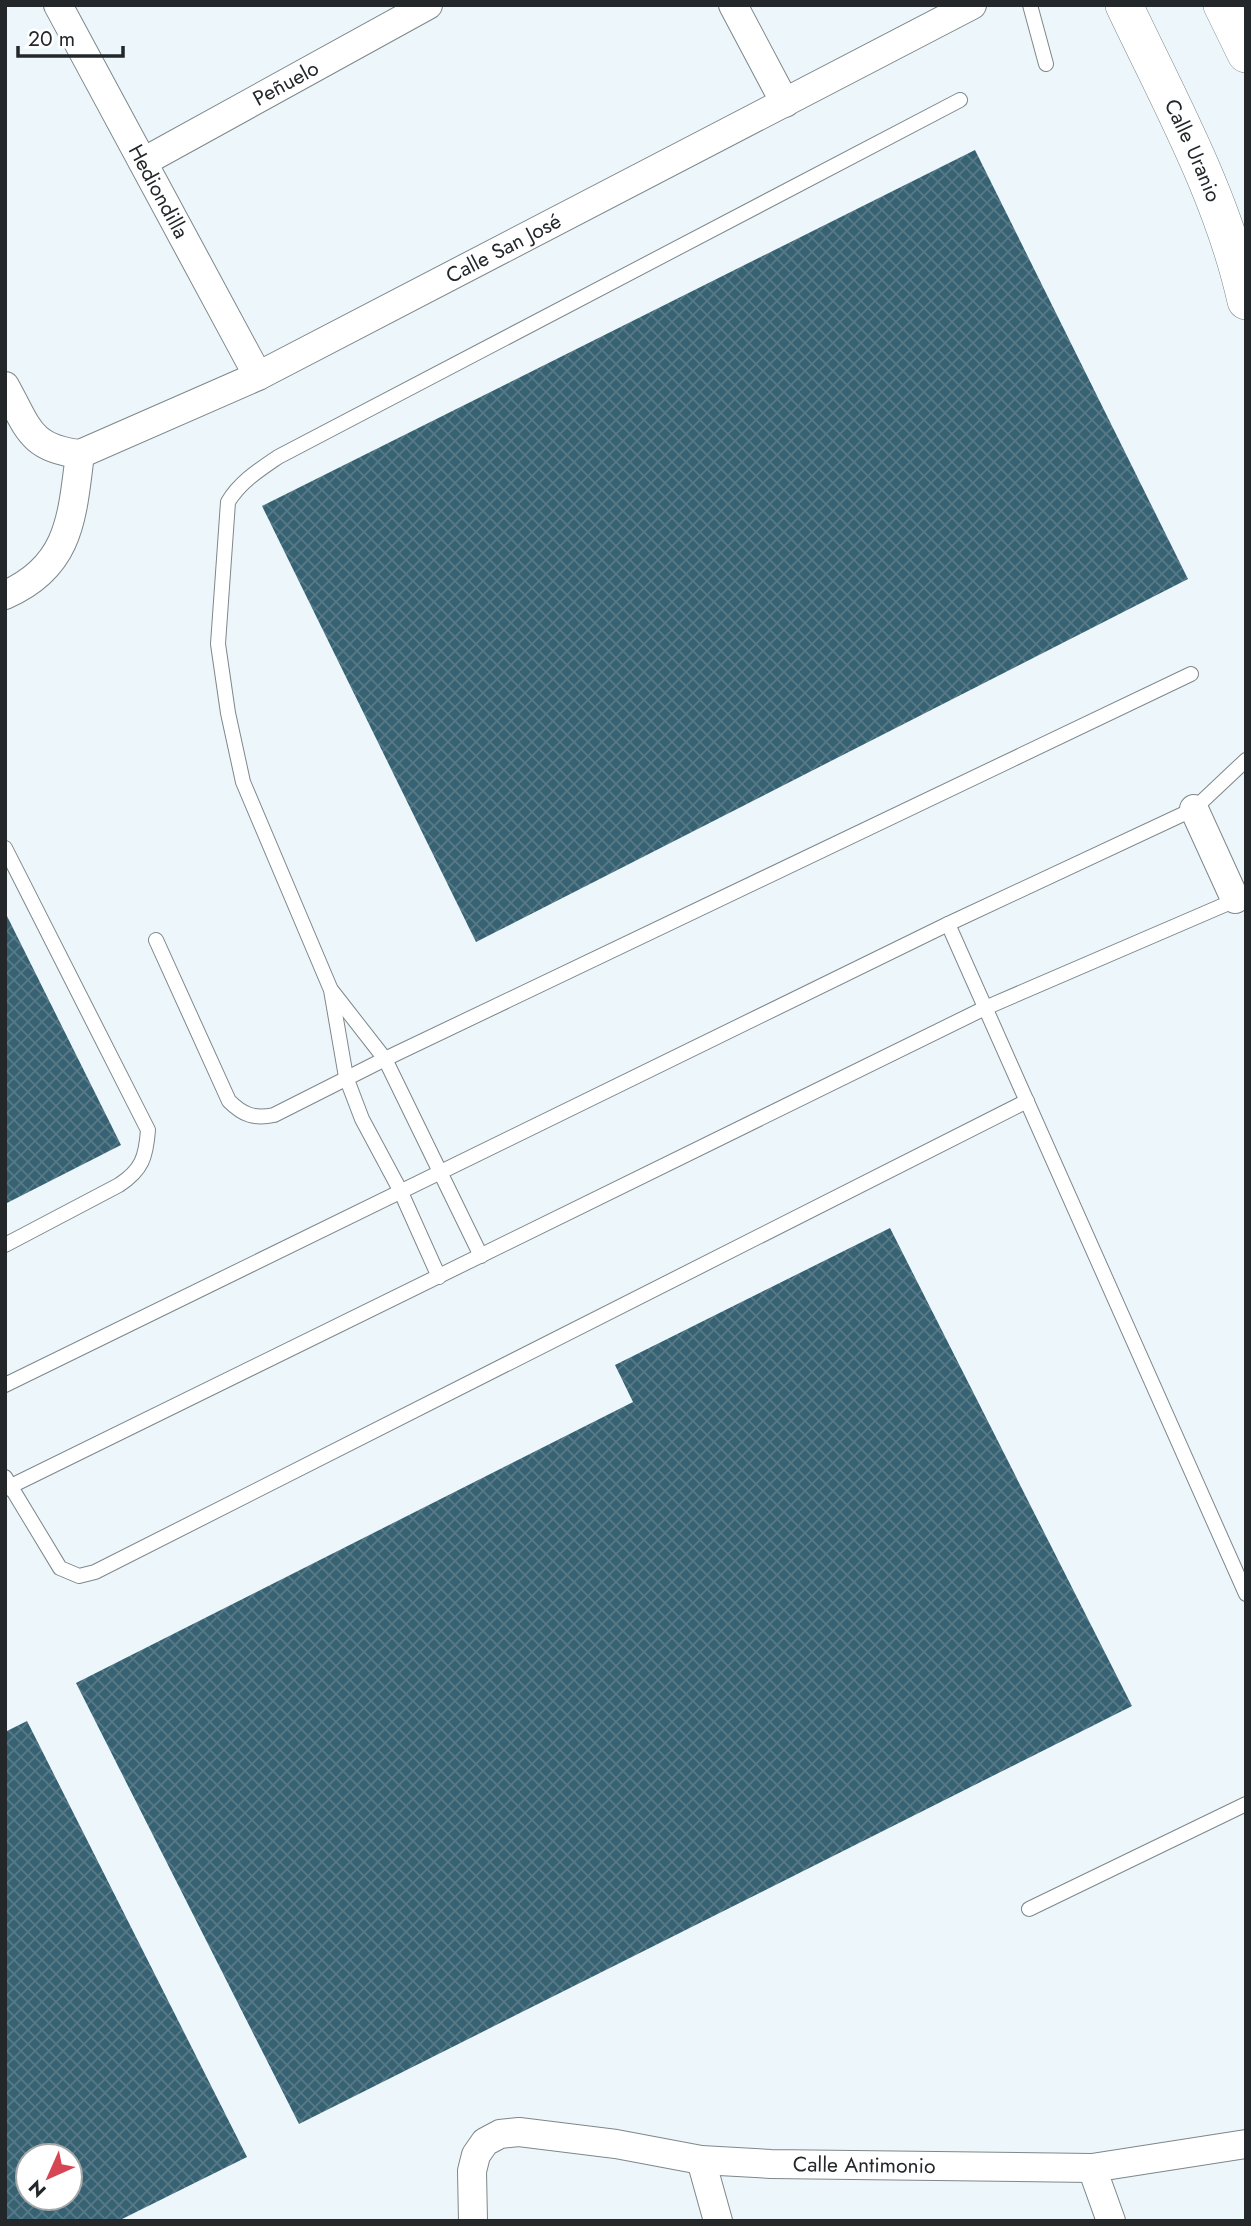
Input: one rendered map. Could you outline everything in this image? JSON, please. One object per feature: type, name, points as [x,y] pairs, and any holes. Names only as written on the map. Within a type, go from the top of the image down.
[{"type":"street","name":"Hediondilla","points":[[58,5],[258,376]]},
{"type":"street","name":"Peñuelo","points":[[143,163],[428,5]]},
{"type":"street","points":[[733,5],[785,103]]},
{"type":"street","name":"Calle San José","points":[[80,454],[258,376],[972,5]]},
{"type":"street","name":"Calle Uranio","points":[[1124,5],[1214,197],[1239,271],[1246,301]]},
{"type":"street","points":[[1222,5],[1246,54]]},
{"type":"street","points":[[5,386],[30,431],[42,444],[57,451],[80,454],[72,514],[61,548],[39,574],[5,594]]},
{"type":"street","points":[[1194,809],[1241,899]]},
{"type":"street","name":"Calle Antimonio","points":[[473,2221],[472,2171],[476,2155],[485,2142],[500,2134],[519,2132],[616,2144],[701,2160],[771,2164],[1092,2168],[1246,2144]]},
{"type":"street","points":[[701,2160],[718,2221]]},
{"type":"street","points":[[1092,2168],[1111,2221]]},
{"type":"lane","points":[[1030,5],[1046,64]]},
{"type":"lane","points":[[439,1277],[400,1190],[362,1119],[346,1077],[331,990],[243,782],[228,713],[218,644],[228,502],[246,480],[278,457],[960,100]]},
{"type":"lane","points":[[156,940],[229,1101],[249,1116],[261,1118],[274,1115],[346,1077],[1191,674]]},
{"type":"lane","points":[[5,1385],[948,924],[1194,809],[1246,760]]},
{"type":"lane","points":[[5,848],[148,1130],[147,1148],[142,1163],[133,1176],[5,1245]]},
{"type":"lane","points":[[1027,1101],[95,1572],[79,1576],[60,1568],[7,1485],[439,1277],[985,1008],[1241,899]]},
{"type":"lane","points":[[948,924],[1246,1594]]},
{"type":"lane","points":[[331,990],[385,1059],[481,1256]]},
{"type":"lane","points":[[1029,1909],[1246,1804]]},
{"type":"building","points":[[975,150],[1188,579],[476,942],[262,506]]},
{"type":"building","points":[[5,912],[121,1145],[5,1204]]},
{"type":"building","points":[[890,1228],[1132,1706],[299,2124],[76,1683],[633,1402],[615,1365]]},
{"type":"building","points":[[27,1721],[247,2157],[118,2221],[5,2221],[5,1732]]}]
